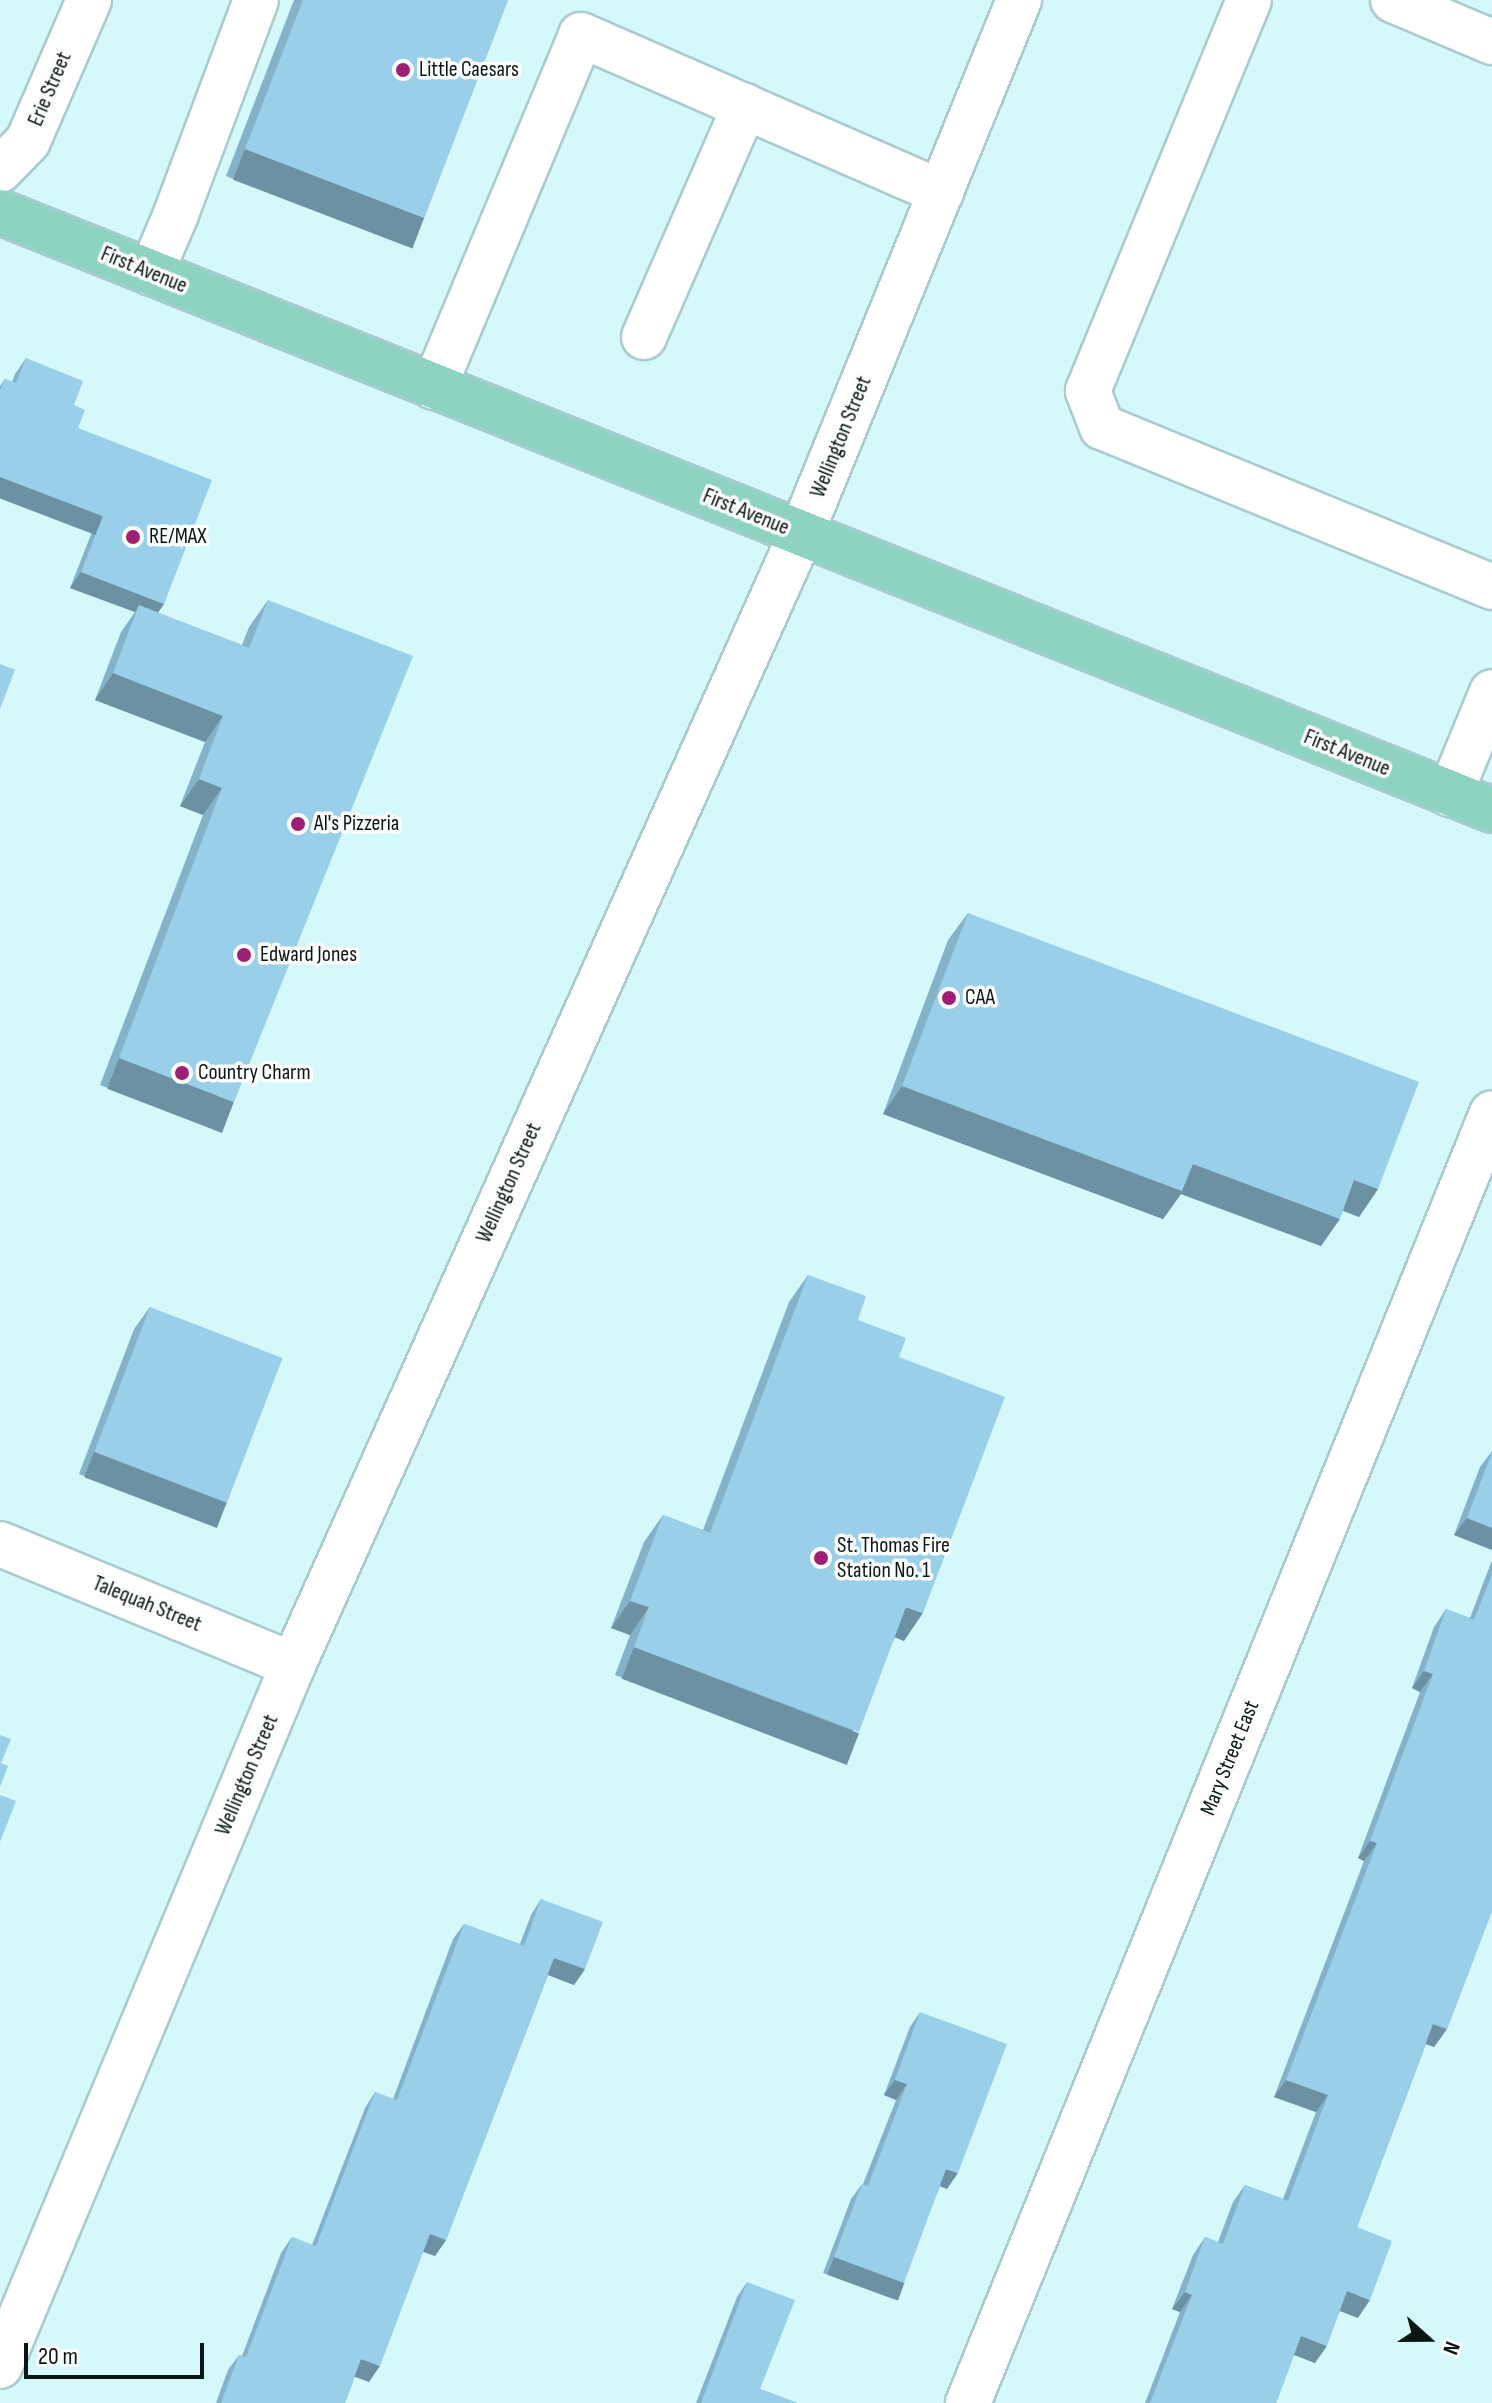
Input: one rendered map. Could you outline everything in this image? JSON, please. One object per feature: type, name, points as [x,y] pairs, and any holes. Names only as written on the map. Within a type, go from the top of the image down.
[{"type":"main road","name":"First Avenue","points":[[0,212],[1492,810]]},
{"type":"street","name":"Erie Street","points":[[0,170],[28,141],[89,0]]},
{"type":"street","points":[[151,273],[256,0]]},
{"type":"street","name":"Wellington Street","points":[[0,2366],[293,1665],[801,534],[1019,0]]},
{"type":"street","points":[[1249,0],[1088,391],[1102,427],[1492,587]]},
{"type":"street","points":[[1393,0],[1492,42]]},
{"type":"street","points":[[434,387],[581,35],[941,192]]},
{"type":"street","points":[[644,337],[745,106]]},
{"type":"street","points":[[1450,794],[1492,692]]},
{"type":"street","name":"Mary Street East","points":[[968,2403],[1492,1113]]},
{"type":"street","name":"Talequah Street","points":[[0,1544],[293,1665]]},
{"type":"building","points":[[303,0],[508,0],[424,218],[245,149]]},
{"type":"building","points":[[26,358],[83,381],[74,405],[85,410],[78,428],[212,480],[164,604],[81,572],[103,516],[0,477],[0,391],[5,379],[16,383]]},
{"type":"building","points":[[268,600],[413,656],[234,1102],[119,1058],[222,788],[199,779],[223,716],[113,673],[139,605],[249,648]]},
{"type":"building","points":[[0,664],[15,670],[0,709]]},
{"type":"building","points":[[968,913],[1419,1082],[1378,1189],[1354,1180],[1340,1219],[1193,1164],[1182,1191],[902,1086]]},
{"type":"building","points":[[808,1275],[866,1296],[858,1320],[906,1338],[899,1357],[1005,1397],[923,1613],[906,1607],[859,1732],[634,1647],[649,1607],[630,1601],[663,1515],[710,1533]]},
{"type":"building","points":[[150,1307],[283,1358],[227,1503],[94,1452]]},
{"type":"building","points":[[1492,1452],[1492,1528],[1467,1518]]},
{"type":"building","points":[[1492,1574],[1492,1911],[1447,2029],[1433,2024],[1357,2227],[1392,2241],[1370,2300],[1347,2291],[1327,2346],[1301,2336],[1276,2403],[1150,2403],[1192,2295],[1185,2292],[1205,2237],[1223,2244],[1245,2185],[1288,2201],[1328,2095],[1286,2080],[1377,1843],[1370,1841],[1433,1674],[1424,1671],[1446,1609],[1474,1620]]},
{"type":"building","points":[[0,1735],[11,1739],[1,1763],[8,1766],[0,1787]]},
{"type":"building","points":[[0,1795],[16,1801],[0,1842]]},
{"type":"building","points":[[541,1899],[603,1922],[585,1969],[554,1958],[446,2240],[430,2234],[380,2366],[361,2359],[345,2403],[221,2403],[239,2355],[246,2357],[292,2237],[316,2246],[375,2092],[397,2100],[464,1924],[524,1946]]},
{"type":"building","points":[[920,2012],[1007,2044],[958,2173],[946,2169],[904,2283],[834,2257],[862,2184],[868,2186],[907,2084],[895,2080]]},
{"type":"building","points":[[747,2282],[795,2300],[760,2389],[797,2403],[701,2403]]},
{"type":"place","name":"Little Caesars","points":[[403,70]]},
{"type":"place","name":"RE/MAX","points":[[133,537]]},
{"type":"place","name":"Al's Pizzeria","points":[[298,824]]},
{"type":"place","name":"Edward Jones","points":[[244,955]]},
{"type":"place","name":"CAA","points":[[949,998]]},
{"type":"place","name":"Country Charm","points":[[182,1073]]},
{"type":"place","name":"St. Thomas Fire Station No. 1","points":[[821,1558]]}]
